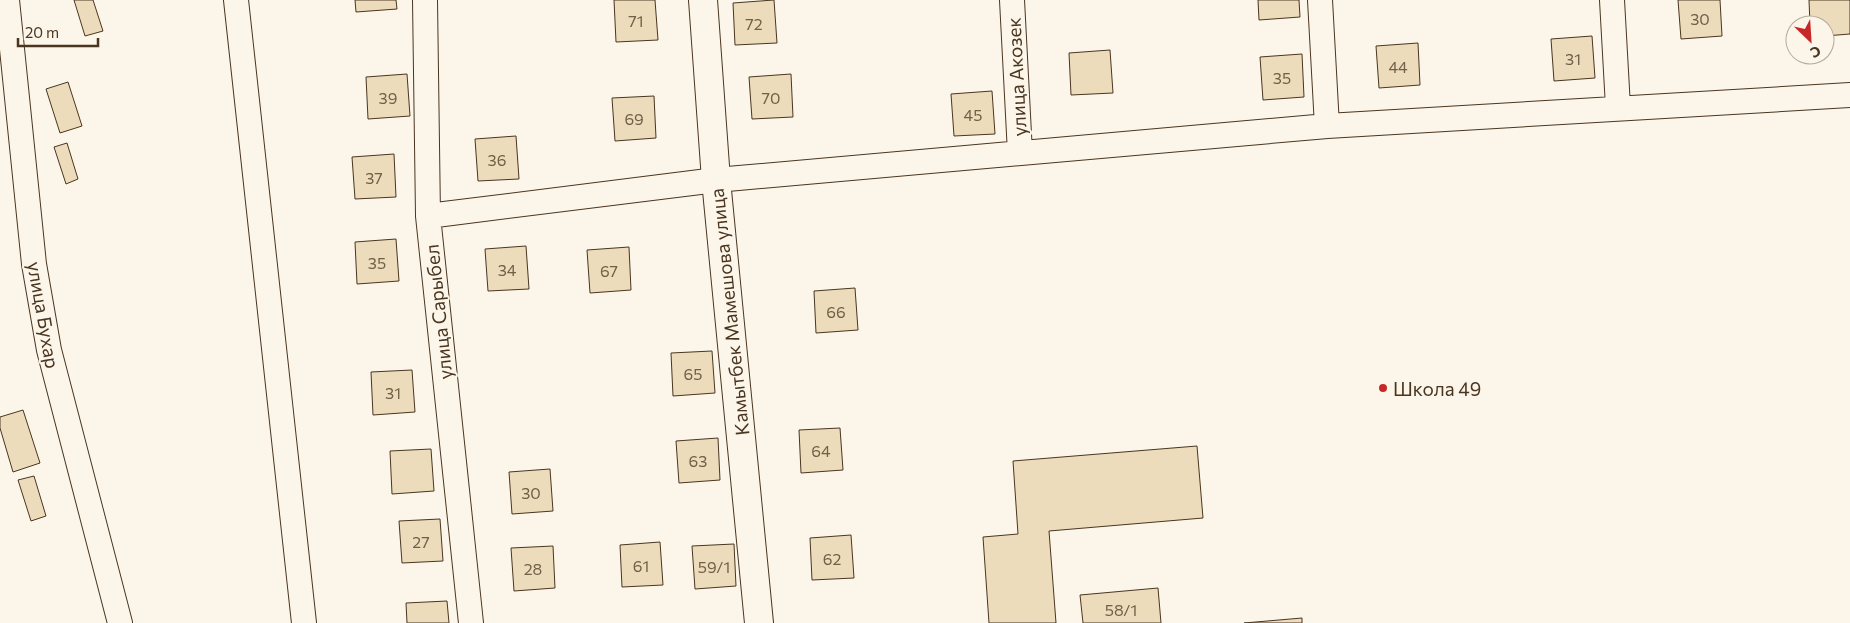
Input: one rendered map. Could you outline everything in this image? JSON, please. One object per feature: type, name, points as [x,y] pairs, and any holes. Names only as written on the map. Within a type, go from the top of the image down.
[{"type":"street","name":"улица Бухар","points":[[7,0],[34,264],[48,350],[120,623]]},
{"type":"street","points":[[236,0],[304,623]]},
{"type":"street","name":"улица Сарыбел","points":[[425,0],[428,216],[470,623]]},
{"type":"street","name":"Камытбек Мамешова улица","points":[[703,0],[716,180],[759,623]]},
{"type":"street","name":"улица Акозек","points":[[1012,0],[1020,153]]},
{"type":"street","points":[[1320,0],[1327,126]]},
{"type":"street","points":[[1612,0],[1618,107]]},
{"type":"street","points":[[428,216],[716,180],[1327,126],[1618,107],[1850,95]]},
{"type":"building","points":[[74,0],[93,0],[103,31],[85,36]]},
{"type":"building","points":[[355,0],[396,0],[397,9],[356,12]]},
{"type":"building","points":[[614,0],[655,0],[658,40],[616,42]]},
{"type":"building","points":[[774,0],[777,43],[735,45],[733,3]]},
{"type":"building","points":[[1258,0],[1299,0],[1300,17],[1259,20]]},
{"type":"building","points":[[1678,0],[1720,0],[1722,36],[1681,39]]},
{"type":"building","points":[[1809,0],[1850,0],[1850,34],[1835,35],[1835,15],[1810,15]]},
{"type":"building","points":[[1592,36],[1595,78],[1554,81],[1551,39]]},
{"type":"building","points":[[1418,43],[1420,85],[1379,88],[1376,46]]},
{"type":"building","points":[[1110,50],[1113,93],[1071,95],[1069,53]]},
{"type":"building","points":[[1302,54],[1304,97],[1263,100],[1260,57]]},
{"type":"building","points":[[407,74],[410,116],[368,119],[366,77]]},
{"type":"building","points":[[791,74],[793,117],[752,119],[749,77]]},
{"type":"building","points":[[68,82],[82,126],[60,133],[46,89]]},
{"type":"building","points":[[992,91],[995,134],[954,136],[951,94]]},
{"type":"building","points":[[654,96],[656,138],[615,141],[612,98]]},
{"type":"building","points":[[516,136],[519,179],[478,181],[475,139]]},
{"type":"building","points":[[67,143],[78,179],[66,184],[54,147]]},
{"type":"building","points":[[394,154],[396,197],[355,199],[352,157]]},
{"type":"building","points":[[396,239],[399,281],[357,284],[355,242]]},
{"type":"building","points":[[526,246],[529,289],[488,291],[485,249]]},
{"type":"building","points":[[629,247],[631,290],[590,293],[587,250]]},
{"type":"building","points":[[855,288],[858,330],[816,333],[814,291]]},
{"type":"building","points":[[712,351],[715,393],[673,396],[671,353]]},
{"type":"building","points":[[412,370],[415,412],[373,415],[371,372]]},
{"type":"building","points":[[23,410],[40,463],[13,472],[0,428],[0,417]]},
{"type":"building","points":[[840,428],[843,470],[801,473],[799,430]]},
{"type":"building","points":[[718,438],[720,480],[679,483],[676,441]]},
{"type":"building","points":[[1197,446],[1203,518],[1049,531],[1056,623],[989,623],[983,537],[1018,534],[1013,461]]},
{"type":"building","points":[[431,449],[434,491],[392,494],[390,451]]},
{"type":"building","points":[[550,469],[553,511],[512,514],[509,472]]},
{"type":"building","points":[[34,476],[46,516],[31,521],[18,480]]},
{"type":"building","points":[[440,519],[443,561],[402,563],[399,521]]},
{"type":"building","points":[[851,535],[854,578],[812,580],[810,538]]},
{"type":"building","points":[[660,542],[663,585],[622,587],[620,545]]},
{"type":"building","points":[[734,544],[736,586],[695,589],[692,546]]},
{"type":"building","points":[[553,546],[555,588],[514,591],[511,548]]},
{"type":"building","points":[[1158,588],[1161,623],[1083,623],[1080,595]]},
{"type":"building","points":[[447,601],[449,623],[407,623],[406,603]]},
{"type":"building","points":[[1302,618],[1302,623],[1244,623]]},
{"type":"place","name":"Школа 49","points":[[1383,388]]}]
